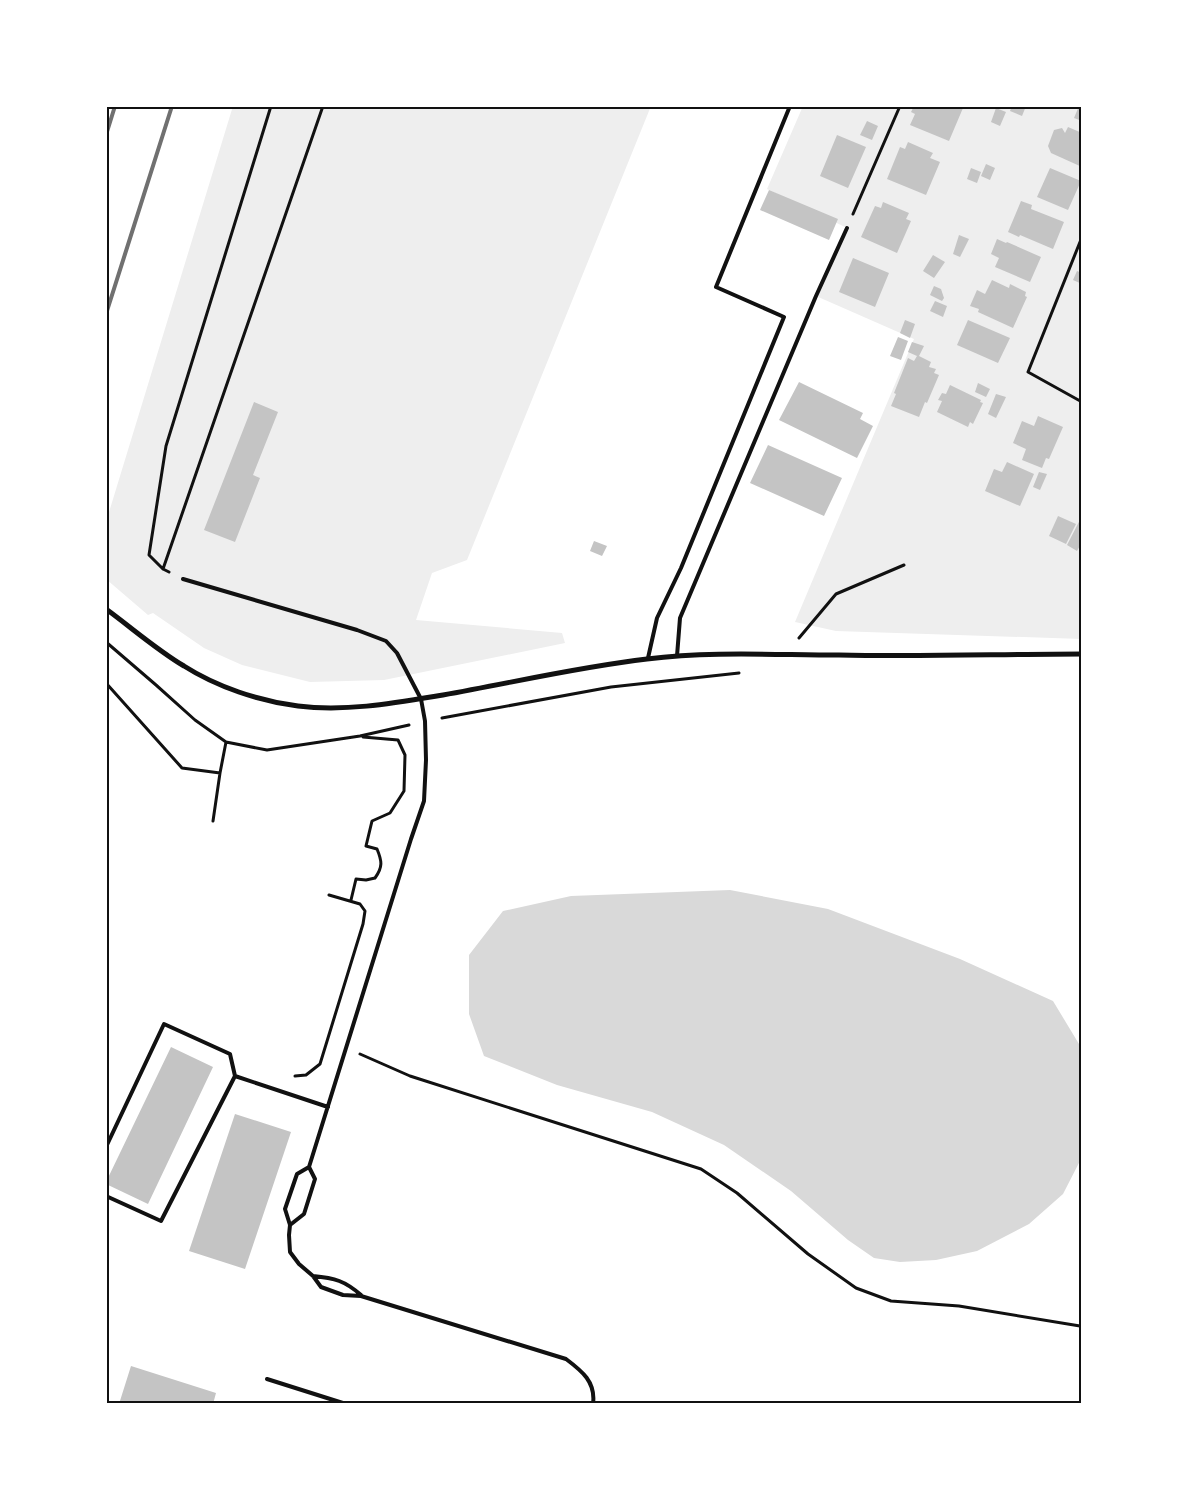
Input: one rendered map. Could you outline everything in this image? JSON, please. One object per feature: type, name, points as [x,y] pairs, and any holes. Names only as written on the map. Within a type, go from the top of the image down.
[{"type":"street","points":[[106,610],[184,667],[216,682],[242,693],[271,701],[298,706],[337,708],[420,699],[572,670],[648,658],[722,654],[850,656],[1082,654]]},
{"type":"lane","points":[[648,658],[657,618],[681,568],[784,317],[716,287],[790,106]]},
{"type":"lane","points":[[677,656],[680,618],[816,296],[847,228]]},
{"type":"lane","points":[[183,579],[357,630],[386,641],[397,652],[420,699],[425,721],[424,801],[309,1167],[297,1174],[285,1209],[290,1225],[290,1252],[299,1264],[314,1276],[321,1287],[343,1296],[361,1296],[566,1359],[584,1373],[592,1386],[593,1404]]},
{"type":"lane","points":[[106,1147],[164,1024],[230,1054],[235,1076],[161,1221],[106,1196]]},
{"type":"lane","points":[[235,1076],[328,1107]]},
{"type":"lane","points":[[290,1225],[304,1214],[315,1179],[309,1167]]},
{"type":"lane","points":[[314,1276],[328,1277],[349,1284],[361,1296]]},
{"type":"lane","points":[[267,1379],[346,1404]]},
{"type":"path","points":[[183,579],[163,569],[149,555],[166,446],[270,106]]},
{"type":"path","points":[[163,569],[324,106]]},
{"type":"path","points":[[847,228],[900,106]]},
{"type":"path","points":[[1082,237],[1028,372],[1082,402]]},
{"type":"path","points":[[786,654],[836,594],[904,565]]},
{"type":"path","points":[[106,642],[195,720],[226,742],[267,750],[360,736],[425,721],[612,687],[744,673]]},
{"type":"path","points":[[106,684],[182,768],[220,773]]},
{"type":"path","points":[[351,900],[356,879],[366,880],[375,878],[380,870],[382,860],[377,850],[366,846],[372,821],[390,813],[404,791],[405,755],[398,740],[360,736]]},
{"type":"path","points":[[212,821],[226,742]]},
{"type":"path","points":[[291,1075],[306,1075],[320,1064],[363,924],[365,911],[360,904],[329,895]]},
{"type":"path","points":[[345,1048],[410,1076],[701,1168],[737,1193],[808,1254],[856,1288],[891,1301],[959,1306],[1080,1326]]},
{"type":"shaded area","points":[[233,106],[651,106],[467,560],[432,573],[416,620],[562,633],[565,643],[384,680],[310,682],[242,665],[204,648],[153,613],[148,615],[106,579],[106,522]]},
{"type":"shaded area","points":[[803,106],[1082,106],[1082,639],[836,631],[795,622],[914,339],[816,296],[847,228],[767,189]]},
{"type":"shaded area","points":[[730,890],[828,909],[960,959],[1053,1001],[1082,1049],[1082,1157],[1063,1194],[1029,1224],[977,1251],[936,1260],[900,1262],[874,1258],[848,1240],[791,1191],[724,1145],[652,1112],[557,1085],[484,1056],[469,1014],[469,955],[503,911],[571,896]]},
{"type":"building","points":[[914,106],[959,106],[963,108],[949,141],[910,125],[915,114],[911,112]]},
{"type":"building","points":[[1012,106],[1026,106],[1022,116],[1010,111]]},
{"type":"building","points":[[1079,106],[1082,106],[1082,121],[1074,118]]},
{"type":"building","points":[[996,108],[1006,112],[1000,126],[991,122]]},
{"type":"building","points":[[867,121],[878,126],[872,140],[860,135]]},
{"type":"building","points":[[1068,127],[1082,133],[1082,167],[1051,153],[1048,146],[1054,130],[1062,128],[1065,133]]},
{"type":"building","points":[[837,135],[866,147],[848,188],[820,176]]},
{"type":"building","points":[[908,142],[933,153],[930,158],[940,162],[926,195],[887,179],[900,147],[905,149]]},
{"type":"building","points":[[986,164],[995,168],[990,180],[981,176]]},
{"type":"building","points":[[971,168],[981,172],[977,183],[967,179]]},
{"type":"building","points":[[1050,168],[1081,181],[1068,210],[1037,197]]},
{"type":"building","points":[[769,190],[838,219],[829,240],[760,210]]},
{"type":"building","points":[[1021,201],[1032,205],[1031,209],[1064,222],[1053,249],[1008,232]]},
{"type":"building","points":[[883,202],[909,213],[906,219],[911,221],[897,253],[861,237],[875,206],[881,208]]},
{"type":"building","points":[[959,235],[969,239],[960,257],[953,254]]},
{"type":"building","points":[[997,239],[1041,257],[1030,282],[995,267],[999,258],[991,254]]},
{"type":"building","points":[[933,255],[945,262],[934,278],[923,271]]},
{"type":"building","points":[[853,258],[889,273],[875,307],[839,292]]},
{"type":"building","points":[[1077,271],[1082,273],[1082,284],[1073,280]]},
{"type":"building","points":[[992,280],[1009,288],[1010,284],[1026,292],[1025,296],[1027,297],[1013,328],[978,312],[979,309],[970,306],[977,290],[985,294]]},
{"type":"building","points":[[934,286],[941,289],[944,298],[942,301],[930,295]]},
{"type":"building","points":[[935,301],[947,306],[943,317],[930,311]]},
{"type":"building","points":[[905,320],[915,324],[910,338],[900,333]]},
{"type":"building","points":[[968,320],[1010,338],[998,363],[957,345]]},
{"type":"building","points":[[898,337],[908,341],[901,360],[890,356]]},
{"type":"building","points":[[912,342],[924,346],[919,356],[931,362],[929,367],[936,369],[934,373],[939,375],[919,417],[891,406],[896,394],[894,393],[908,358],[914,361],[917,356],[908,352]]},
{"type":"building","points":[[799,382],[863,413],[860,419],[873,426],[857,458],[779,420]]},
{"type":"building","points":[[978,383],[990,389],[986,397],[975,392]]},
{"type":"building","points":[[950,385],[981,400],[980,402],[983,403],[973,424],[970,422],[968,427],[937,412],[942,401],[938,400],[942,393],[946,394]]},
{"type":"building","points":[[996,394],[1006,397],[996,418],[988,414]]},
{"type":"building","points":[[254,402],[278,412],[253,475],[260,478],[235,542],[204,530]]},
{"type":"building","points":[[1038,416],[1063,427],[1049,459],[1046,458],[1042,468],[1022,460],[1026,449],[1013,443],[1022,421],[1034,426]]},
{"type":"building","points":[[768,445],[842,478],[824,516],[750,483]]},
{"type":"building","points":[[1007,462],[1034,474],[1020,506],[985,491],[994,469],[1002,472]]},
{"type":"building","points":[[1039,472],[1047,474],[1040,490],[1033,487]]},
{"type":"building","points":[[1058,516],[1076,524],[1066,544],[1049,536]]},
{"type":"building","points":[[1082,516],[1082,542],[1077,551],[1067,545]]},
{"type":"building","points":[[594,541],[607,546],[602,556],[590,551]]},
{"type":"building","points":[[171,1047],[213,1067],[148,1204],[106,1184],[106,1182]]},
{"type":"building","points":[[235,1114],[291,1132],[245,1269],[189,1251]]},
{"type":"building","points":[[131,1366],[216,1393],[213,1404],[119,1404]]},
{"type":"railway","points":[[106,135],[115,106]]},
{"type":"railway","points":[[106,314],[172,106]]}]
